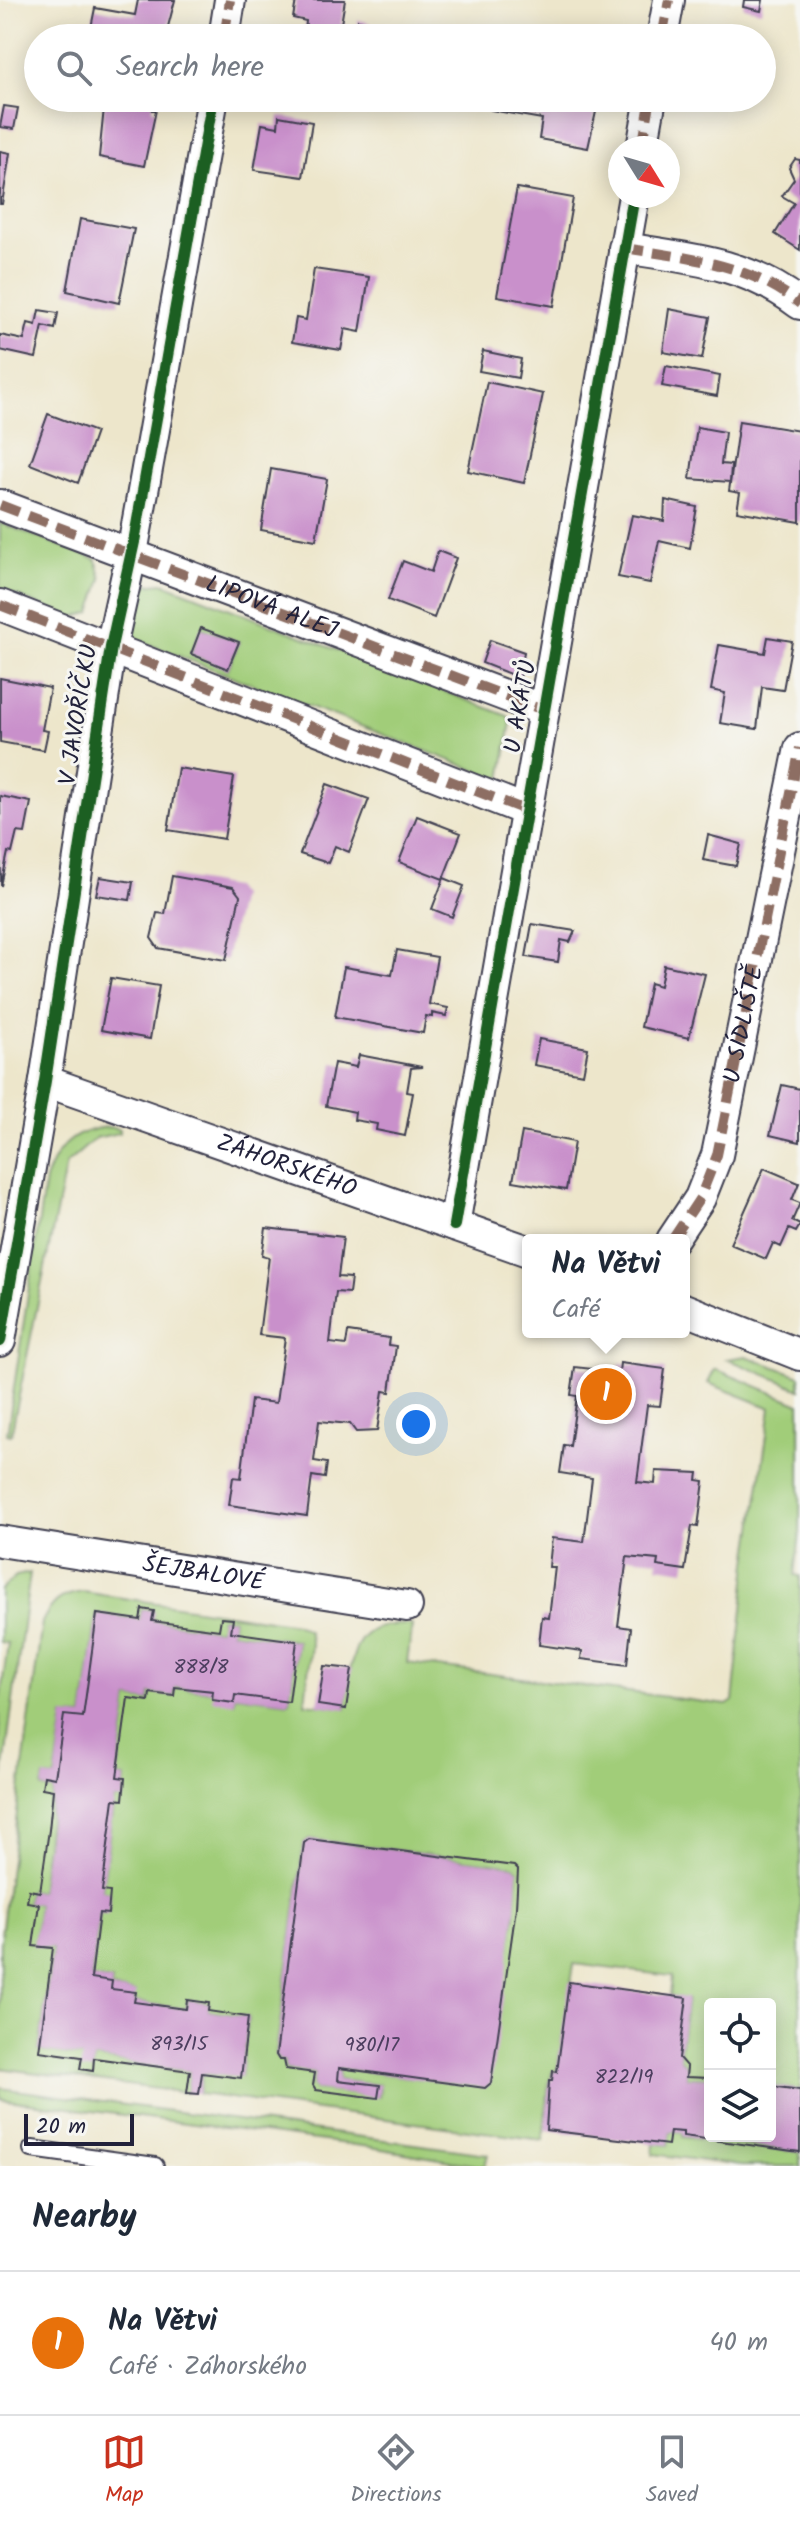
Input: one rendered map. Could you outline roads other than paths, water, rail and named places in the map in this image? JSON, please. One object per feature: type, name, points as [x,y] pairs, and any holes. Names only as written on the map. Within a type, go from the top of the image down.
[{"type":"street","points":[[226,24],[230,0]]},
{"type":"street","points":[[665,24],[669,0]]},
{"type":"street","name":"V JAVOŘÍČKU","points":[[0,1341],[45,1081],[111,647],[131,556],[210,112]]},
{"type":"street","points":[[644,136],[648,112]]},
{"type":"street","name":"U AKÁTŮ","points":[[454,1225],[632,208]]},
{"type":"street","points":[[624,248],[728,265],[776,285],[800,304]]},
{"type":"street","name":"LIPOVÁ ALEJ","points":[[0,505],[543,710]]},
{"type":"street","points":[[0,605],[525,810]]},
{"type":"street","name":"U SÍDLIŠTĚ","points":[[676,1234],[700,1198],[717,1155],[796,799],[800,748]]},
{"type":"street","name":"ZÁHORSKÉHO","points":[[45,1081],[522,1249]]},
{"type":"street","points":[[690,1311],[800,1355]]},
{"type":"street","name":"ŠEJBALOVÉ","points":[[0,1541],[407,1606]]},
{"type":"lane","points":[[32,2149],[155,2166]]},
{"type":"place","name":"Na Větvi","points":[[606,1394]]}]
